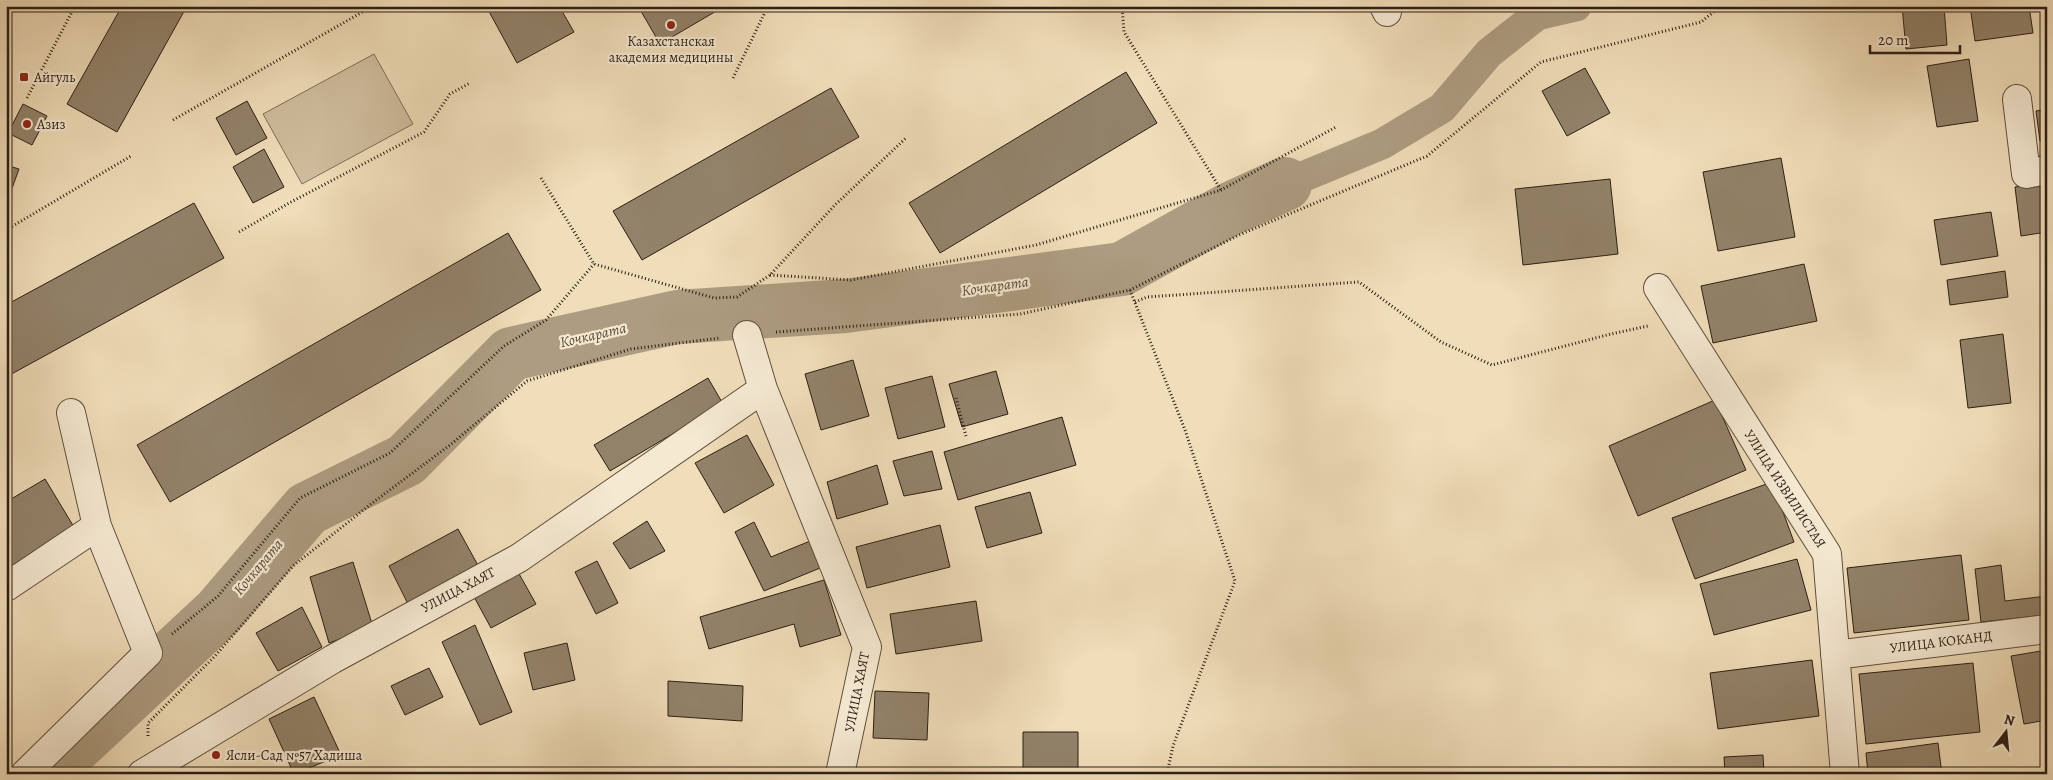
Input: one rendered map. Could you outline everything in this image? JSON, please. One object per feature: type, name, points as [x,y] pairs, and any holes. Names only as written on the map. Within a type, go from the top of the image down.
[{"type":"street","points":[[2017,99],[2026,174],[2047,170]]},
{"type":"street","name":"УЛИЦА ИЗВИЛИСТАЯ","points":[[1658,288],[1827,554],[1845,774]]},
{"type":"street","name":"УЛИЦА ХАЯТ","points":[[747,335],[763,389],[867,647],[840,774]]},
{"type":"street","name":"УЛИЦА ХАЯТ","points":[[146,772],[333,659],[518,558],[763,389]]},
{"type":"street","points":[[25,774],[148,653],[97,526],[71,413]]},
{"type":"street","points":[[6,586],[97,526]]},
{"type":"street","name":"УЛИЦА КОКАНД","points":[[1835,655],[2047,629]]},
{"type":"path","points":[[27,98],[75,6]]},
{"type":"path","points":[[173,120],[373,6]]},
{"type":"path","points":[[733,78],[768,6]]},
{"type":"path","points":[[1122,6],[1124,32],[1221,190]]},
{"type":"path","points":[[146,772],[148,723],[215,656],[294,566],[371,504],[450,445],[527,381],[631,349],[747,335],[1020,314],[1130,290],[1239,235],[1427,156],[1541,62],[1701,22],[1721,6]]},
{"type":"path","points":[[239,232],[424,132],[450,94],[470,83]]},
{"type":"path","points":[[770,274],[851,280],[1027,247],[1221,190],[1336,127]]},
{"type":"path","points":[[541,178],[594,264],[714,298],[737,297],[770,274],[835,205],[907,137]]},
{"type":"path","points":[[6,230],[131,156]]},
{"type":"path","points":[[148,653],[218,596],[300,498],[390,453],[504,346],[546,320],[594,264]]},
{"type":"path","points":[[1135,302],[1147,297],[1359,282],[1441,342],[1492,366],[1612,334],[1678,320]]},
{"type":"path","points":[[1130,290],[1185,430],[1235,581],[1173,746],[1167,774]]},
{"type":"path","points":[[737,297],[738,302]]},
{"type":"path","points":[[956,398],[966,436]]},
{"type":"shaded area","points":[[374,54],[413,124],[302,184],[263,114]]},
{"type":"building","points":[[122,6],[187,6],[117,132],[67,104]]},
{"type":"building","points":[[486,6],[559,6],[574,32],[517,63]]},
{"type":"building","name":"Казахстанская академия медицины","points":[[638,6],[725,6],[660,44]]},
{"type":"building","points":[[1902,6],[1944,6],[1947,45],[1906,49]]},
{"type":"building","points":[[1970,6],[2029,6],[2033,33],[1975,41]]},
{"type":"building","points":[[1969,59],[1978,121],[1937,127],[1927,66]]},
{"type":"building","points":[[1585,68],[1610,113],[1567,136],[1542,91]]},
{"type":"building","points":[[1126,72],[1157,123],[940,253],[909,203]]},
{"type":"building","points":[[831,88],[859,137],[642,260],[613,211]]},
{"type":"building","points":[[247,101],[267,138],[236,155],[216,118]]},
{"type":"building","points":[[23,104],[47,116],[32,145],[8,133]]},
{"type":"building","points":[[2047,109],[2047,140],[2040,141],[2036,111]]},
{"type":"building","points":[[264,149],[284,187],[253,203],[233,167]]},
{"type":"building","points":[[1781,158],[1795,237],[1718,251],[1703,172]]},
{"type":"building","points":[[6,165],[19,169],[6,205]]},
{"type":"building","points":[[1610,179],[1618,254],[1523,265],[1515,189]]},
{"type":"building","points":[[2047,183],[2047,232],[2021,236],[2015,187]]},
{"type":"building","points":[[194,203],[224,258],[6,377],[6,305]]},
{"type":"building","points":[[1991,212],[1998,256],[1941,265],[1934,220]]},
{"type":"building","points":[[508,233],[541,290],[170,502],[137,445]]},
{"type":"building","points":[[1804,264],[1817,321],[1713,343],[1701,286]]},
{"type":"building","points":[[2005,271],[2008,297],[1950,305],[1947,280]]},
{"type":"building","points":[[2003,334],[2011,403],[1968,408],[1960,340]]},
{"type":"building","points":[[853,360],[869,416],[821,430],[805,374]]},
{"type":"building","points":[[996,371],[1008,414],[962,427],[949,384]]},
{"type":"building","points":[[932,376],[945,427],[898,439],[885,388]]},
{"type":"building","points":[[708,378],[723,404],[610,471],[594,445]]},
{"type":"building","points":[[1715,400],[1746,470],[1638,516],[1609,446]]},
{"type":"building","points":[[1062,417],[1076,465],[958,500],[944,452]]},
{"type":"building","points":[[747,435],[774,485],[724,513],[695,463]]},
{"type":"building","points":[[932,451],[942,489],[904,496],[893,461]]},
{"type":"building","points":[[877,465],[888,504],[837,519],[827,482]]},
{"type":"building","points":[[45,479],[77,532],[6,574],[6,502]]},
{"type":"building","points":[[1772,482],[1794,542],[1695,579],[1672,518]]},
{"type":"building","points":[[1030,492],[1042,533],[987,548],[975,507]]},
{"type":"building","points":[[647,521],[665,551],[630,569],[613,543]]},
{"type":"building","points":[[754,522],[771,557],[815,539],[825,566],[764,591],[735,532]]},
{"type":"building","points":[[940,525],[950,567],[867,588],[856,547]]},
{"type":"building","points":[[458,529],[480,569],[408,604],[389,566]]},
{"type":"building","points":[[1961,555],[1969,620],[1854,633],[1847,568]]},
{"type":"building","points":[[1797,559],[1811,610],[1714,635],[1700,584]]},
{"type":"building","points":[[597,561],[618,603],[596,614],[575,572]]},
{"type":"building","points":[[353,562],[373,627],[329,643],[310,577]]},
{"type":"building","points":[[2001,565],[2005,601],[2047,596],[2047,615],[1981,622],[1975,569]]},
{"type":"building","points":[[518,572],[536,604],[491,628],[473,595]]},
{"type":"building","points":[[824,580],[841,635],[800,647],[794,624],[709,649],[700,617]]},
{"type":"building","points":[[976,601],[982,641],[896,654],[890,614]]},
{"type":"building","points":[[302,607],[322,647],[278,671],[256,633]]},
{"type":"building","points":[[475,625],[512,712],[480,725],[442,642]]},
{"type":"building","points":[[567,643],[575,680],[533,690],[524,653]]},
{"type":"building","points":[[2047,650],[2047,720],[2024,724],[2011,656]]},
{"type":"building","points":[[1812,660],[1819,716],[1718,729],[1710,673]]},
{"type":"building","points":[[1973,663],[1980,732],[1866,744],[1859,674]]},
{"type":"building","points":[[429,668],[443,697],[405,715],[391,686]]},
{"type":"building","points":[[668,681],[743,686],[742,721],[668,716]]},
{"type":"building","points":[[875,691],[929,693],[927,740],[873,738]]},
{"type":"building","points":[[314,697],[341,755],[294,774],[269,719]]},
{"type":"building","points":[[1023,732],[1078,732],[1078,774],[1023,774]]},
{"type":"building","points":[[1938,743],[1942,774],[1868,774],[1866,753]]},
{"type":"building","points":[[1763,755],[1764,774],[1725,774],[1724,757]]},
{"type":"waterway","points":[[1283,185],[1382,144],[1442,108],[1489,53],[1537,15],[1576,6]]},
{"type":"waterway","name":"Кочкарата","points":[[45,774],[219,612],[307,509],[406,460],[511,354],[677,317],[845,306],[1122,269],[1230,209],[1285,184]]},
{"type":"place","name":"Казахстанская академия медицины","points":[[671,25]]},
{"type":"place","name":"Айгуль","points":[[24,77]]},
{"type":"place","name":"Азиз","points":[[27,124]]},
{"type":"place","name":"Ясли-Сад №57 Хадиша","points":[[216,755]]}]
